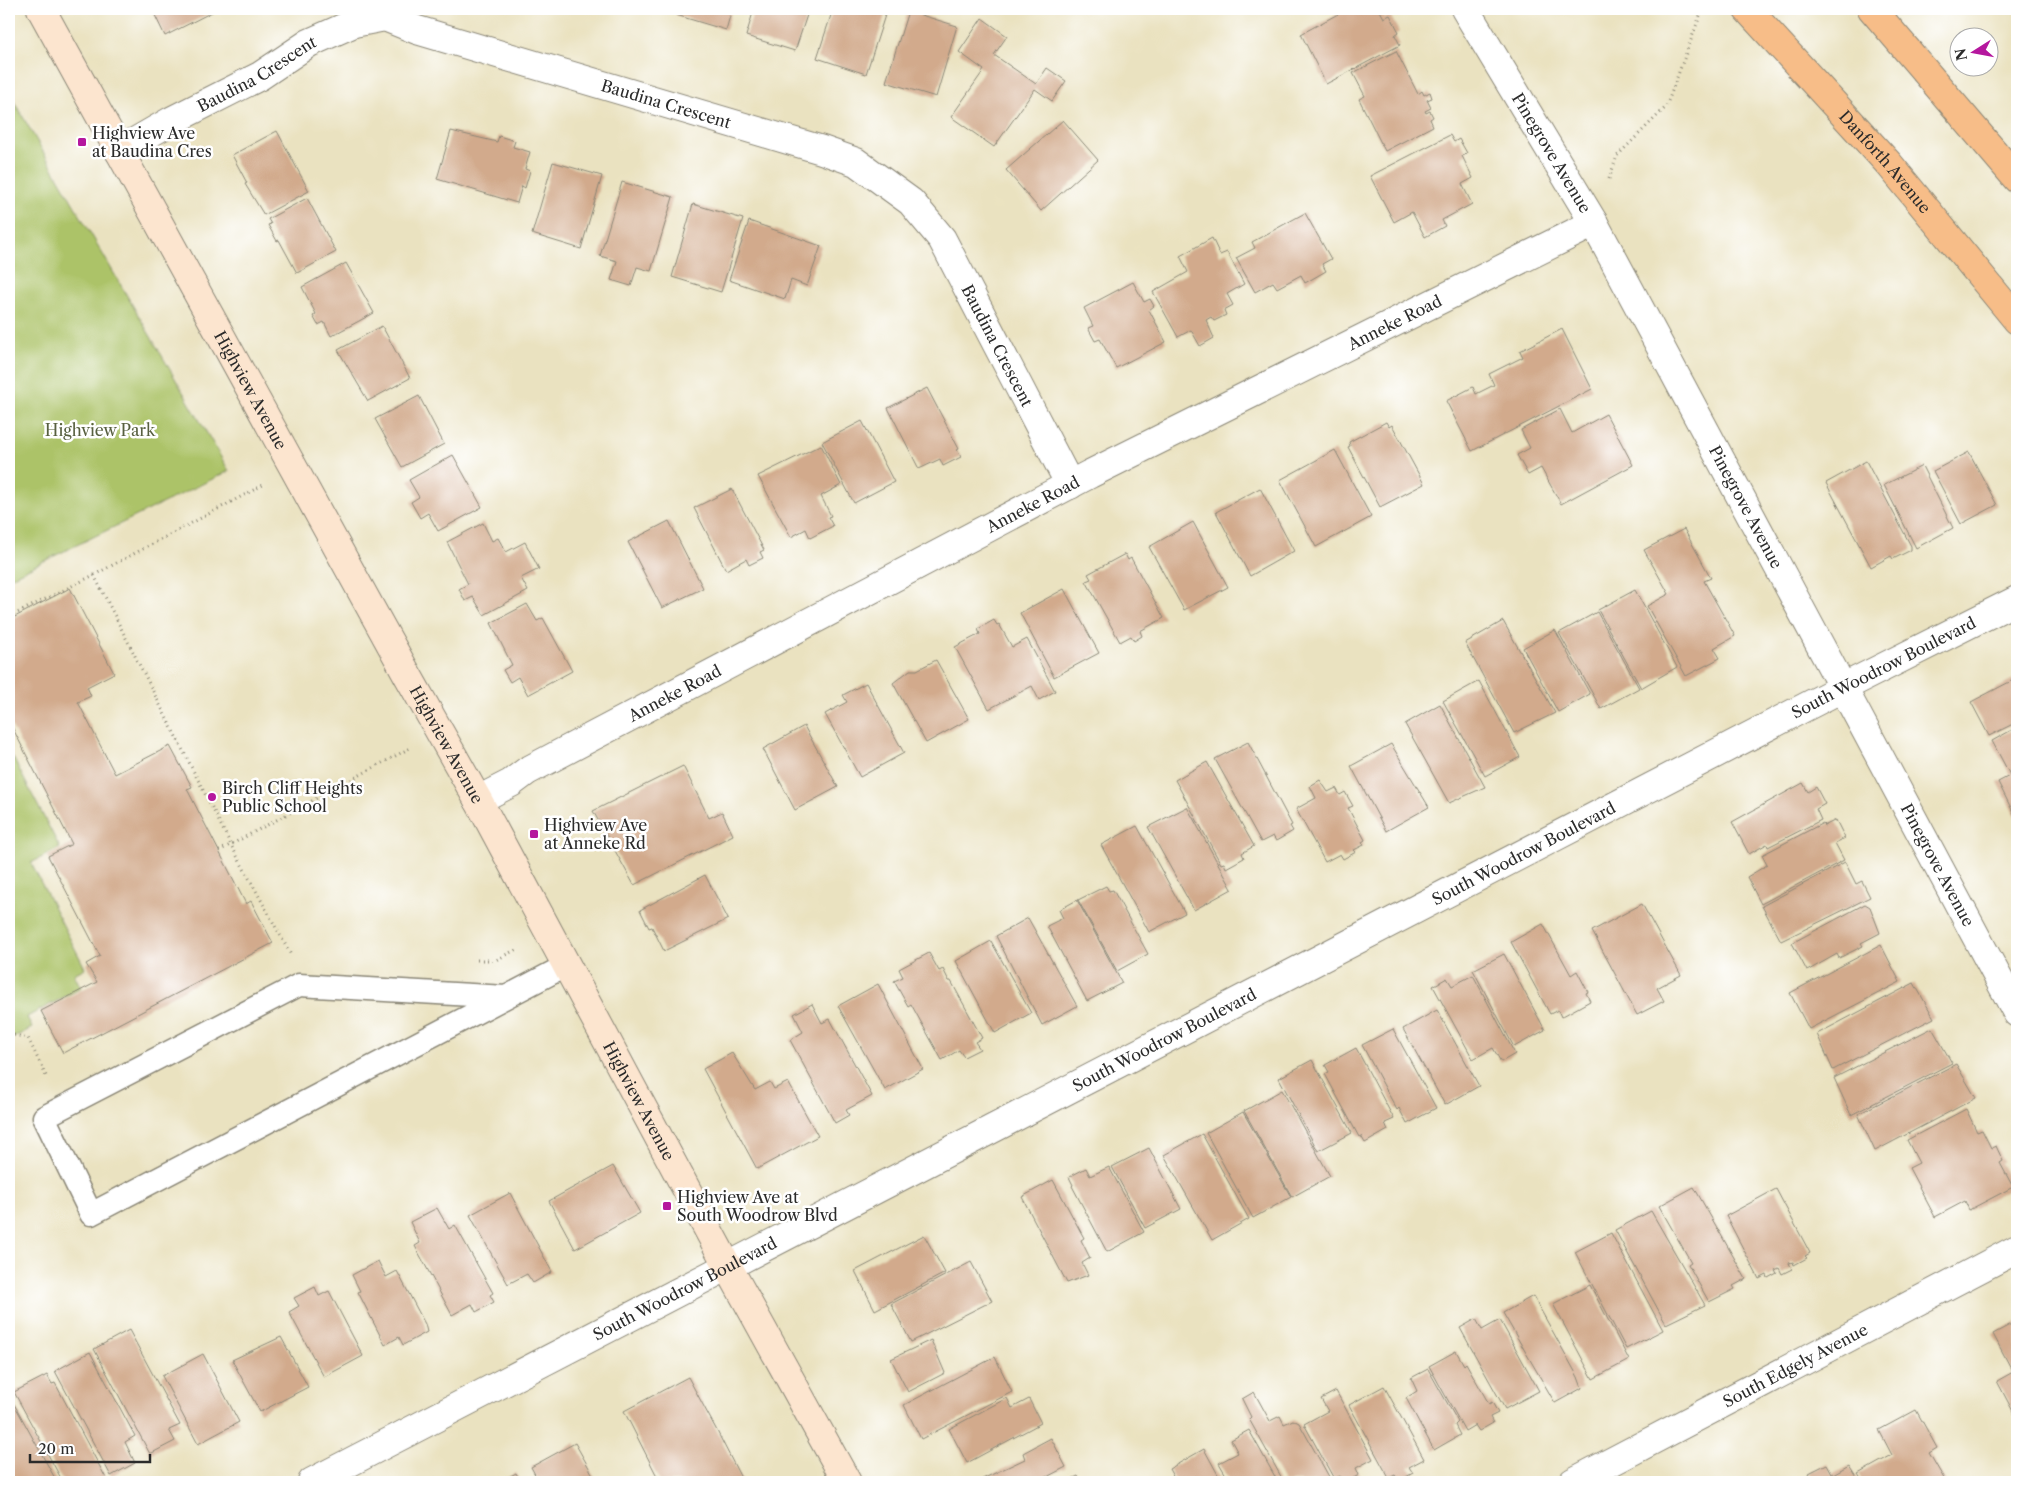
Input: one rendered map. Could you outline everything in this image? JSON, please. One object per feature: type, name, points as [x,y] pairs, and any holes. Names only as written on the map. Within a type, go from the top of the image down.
[{"type":"main road","name":"Danforth Avenue","points":[[1747,9],[1889,164],[2017,320]]},
{"type":"main road","points":[[1872,9],[2017,179]]},
{"type":"street","name":"Highview Avenue","points":[[41,9],[439,733],[478,800],[565,966],[847,1482]]},
{"type":"street","name":"Pinegrove Avenue","points":[[1465,9],[1594,223],[2017,1013]]},
{"type":"street","name":"Baudina Crescent","points":[[119,151],[171,121],[260,76],[309,43],[354,23],[385,17],[417,30],[822,150],[856,162],[911,202],[942,239],[1070,485]]},
{"type":"street","name":"Anneke Road","points":[[478,800],[511,783],[527,771],[1070,485],[1594,223]]},
{"type":"street","name":"South Woodrow Boulevard","points":[[312,1482],[1844,687],[2017,600]]},
{"type":"street","name":"South Edgely Avenue","points":[[1573,1482],[2017,1249]]},
{"type":"lane","points":[[506,997],[299,986],[44,1117],[91,1214],[506,997],[565,966]]},
{"type":"path","points":[[1594,223],[1617,156],[1666,107],[1701,13],[1708,9]]},
{"type":"path","points":[[9,617],[94,575],[264,485]]},
{"type":"path","points":[[94,575],[231,844],[291,956]]},
{"type":"path","points":[[219,851],[439,733]]},
{"type":"green space","name":"Highview Park","points":[[9,93],[229,471],[9,578]]},
{"type":"green space","points":[[9,750],[60,848],[31,863],[85,968],[74,974],[81,988],[27,1017],[32,1028],[9,1040]]},
{"type":"building","points":[[152,9],[218,9],[165,36]]},
{"type":"building","points":[[678,9],[732,9],[726,30],[676,15]]},
{"type":"building","points":[[754,9],[809,9],[795,51],[746,36]]},
{"type":"building","points":[[833,9],[887,9],[866,74],[817,58]]},
{"type":"building","points":[[1336,9],[1379,9],[1384,18],[1390,15],[1399,32],[1395,35],[1400,45],[1326,84],[1301,34],[1338,14]]},
{"type":"building","points":[[908,11],[957,26],[936,97],[886,82]]},
{"type":"building","points":[[982,18],[1007,36],[994,55],[1036,84],[1047,68],[1066,81],[1052,101],[1035,89],[994,147],[951,117],[984,70],[959,52]]},
{"type":"building","points":[[1396,51],[1418,94],[1422,91],[1424,95],[1430,92],[1432,98],[1427,100],[1431,108],[1425,111],[1426,113],[1430,111],[1433,117],[1430,119],[1433,126],[1385,151],[1359,99],[1365,96],[1353,73]]},
{"type":"building","points":[[1063,120],[1098,160],[1041,211],[1006,170]]},
{"type":"building","points":[[277,131],[309,191],[264,215],[245,184],[247,183],[232,155]]},
{"type":"building","points":[[451,131],[497,142],[499,136],[515,141],[513,147],[530,152],[525,169],[530,171],[525,188],[522,186],[517,203],[437,179]]},
{"type":"building","points":[[1450,135],[1454,142],[1459,139],[1467,153],[1462,156],[1473,178],[1462,184],[1472,204],[1442,220],[1445,226],[1425,237],[1412,212],[1394,222],[1370,176]]},
{"type":"building","points":[[553,162],[602,176],[581,249],[532,234]]},
{"type":"building","points":[[622,182],[673,197],[651,271],[637,267],[631,286],[611,280],[617,261],[600,256]]},
{"type":"building","points":[[307,198],[336,252],[297,273],[279,240],[277,241],[268,225],[271,224],[268,219]]},
{"type":"building","points":[[693,204],[743,219],[721,292],[672,277]]},
{"type":"building","points":[[1305,213],[1331,259],[1322,264],[1326,271],[1305,283],[1301,275],[1277,288],[1273,282],[1255,292],[1236,258],[1255,248],[1252,242]]},
{"type":"building","points":[[749,221],[821,246],[807,286],[791,280],[785,299],[729,280]]},
{"type":"building","points":[[1212,238],[1220,255],[1227,252],[1244,284],[1227,294],[1233,305],[1224,310],[1226,315],[1214,321],[1211,317],[1206,320],[1214,338],[1200,346],[1191,330],[1178,337],[1153,292],[1188,272],[1180,256]]},
{"type":"building","points":[[346,263],[374,313],[331,336],[324,322],[318,325],[313,316],[316,314],[302,287]]},
{"type":"building","points":[[1133,282],[1144,302],[1150,299],[1154,306],[1149,310],[1166,342],[1116,368],[1100,339],[1095,341],[1088,328],[1093,326],[1084,308]]},
{"type":"building","points":[[382,326],[410,378],[368,401],[338,350]]},
{"type":"building","points":[[1562,329],[1592,389],[1472,451],[1446,401],[1473,387],[1476,394],[1494,385],[1489,374],[1523,357],[1520,351]]},
{"type":"building","points":[[927,388],[959,449],[957,450],[961,457],[943,466],[940,459],[919,469],[888,408]]},
{"type":"building","points":[[419,396],[444,444],[402,467],[375,419]]},
{"type":"building","points":[[1560,409],[1572,433],[1606,414],[1633,465],[1561,504],[1541,468],[1528,475],[1517,455],[1530,448],[1521,430]]},
{"type":"building","points":[[862,421],[894,482],[854,503],[822,442]]},
{"type":"building","points":[[1386,422],[1389,427],[1392,425],[1424,484],[1380,507],[1348,447],[1350,446],[1349,442]]},
{"type":"building","points":[[821,445],[841,485],[821,496],[831,516],[828,517],[833,526],[810,538],[806,529],[791,537],[758,476]]},
{"type":"building","points":[[1335,450],[1371,517],[1316,547],[1280,480]]},
{"type":"building","points":[[1969,452],[1997,505],[1961,524],[1933,471]]},
{"type":"building","points":[[453,455],[482,507],[438,531],[428,513],[420,518],[411,502],[419,497],[409,480]]},
{"type":"building","points":[[1866,461],[1911,546],[1911,550],[1893,559],[1891,556],[1871,567],[1826,483]]},
{"type":"building","points":[[1922,466],[1953,528],[1916,548],[1884,485]]},
{"type":"building","points":[[1260,488],[1294,551],[1250,576],[1216,512]]},
{"type":"building","points":[[732,489],[764,550],[760,552],[763,558],[749,565],[746,559],[726,570],[694,508]]},
{"type":"building","points":[[669,521],[703,588],[662,608],[628,542]]},
{"type":"building","points":[[1193,522],[1228,587],[1184,610],[1149,547]]},
{"type":"building","points":[[483,523],[492,541],[498,538],[506,552],[525,542],[539,569],[521,578],[528,591],[484,615],[473,597],[465,601],[459,589],[468,584],[447,542]]},
{"type":"building","points":[[1684,529],[1711,578],[1704,581],[1735,636],[1714,648],[1720,658],[1686,676],[1647,606],[1669,594],[1644,550]]},
{"type":"building","points":[[1125,554],[1128,560],[1131,558],[1164,618],[1140,631],[1142,636],[1134,641],[1131,636],[1120,642],[1086,581],[1091,579],[1088,574]]},
{"type":"building","points":[[70,588],[114,673],[87,687],[91,696],[78,702],[115,774],[170,746],[192,787],[187,789],[246,904],[251,901],[273,943],[63,1053],[41,1011],[97,982],[86,964],[100,956],[48,856],[72,844],[9,721],[9,620]]},
{"type":"building","points":[[1064,589],[1099,653],[1054,677],[1020,613]]},
{"type":"building","points":[[1635,590],[1677,667],[1641,688],[1598,610]]},
{"type":"building","points":[[527,604],[537,621],[543,618],[572,671],[528,695],[518,677],[510,682],[503,670],[512,665],[491,623]]},
{"type":"building","points":[[1597,612],[1639,688],[1601,709],[1559,633]]},
{"type":"building","points":[[994,620],[997,625],[999,624],[1012,647],[1027,639],[1055,691],[1039,700],[1032,686],[989,709],[955,647],[980,634],[978,629]]},
{"type":"building","points":[[1503,621],[1555,713],[1514,733],[1465,643]]},
{"type":"building","points":[[1555,630],[1590,694],[1558,712],[1523,648]]},
{"type":"building","points":[[936,660],[969,719],[926,743],[893,683],[910,670],[917,670]]},
{"type":"building","points":[[2017,678],[2017,722],[1989,736],[1971,702]]},
{"type":"building","points":[[1479,681],[1520,757],[1485,776],[1443,701]]},
{"type":"building","points":[[866,683],[904,753],[860,777],[825,714],[847,702],[843,695]]},
{"type":"building","points":[[1440,704],[1485,787],[1449,803],[1405,724]]},
{"type":"building","points":[[804,726],[838,787],[795,810],[763,749]]},
{"type":"building","points":[[2017,727],[2017,771],[2010,775],[1992,741]]},
{"type":"building","points":[[1248,742],[1292,825],[1290,826],[1293,831],[1276,841],[1273,836],[1261,842],[1215,759]]},
{"type":"building","points":[[1391,744],[1429,807],[1386,831],[1351,766]]},
{"type":"building","points":[[1207,762],[1254,846],[1242,853],[1244,858],[1226,868],[1224,863],[1221,864],[1175,780]]},
{"type":"building","points":[[683,766],[709,818],[722,812],[733,835],[634,885],[593,811]]},
{"type":"building","points":[[2017,772],[2017,820],[1998,782]]},
{"type":"building","points":[[1320,780],[1328,792],[1336,788],[1340,795],[1345,792],[1353,806],[1348,808],[1365,840],[1362,842],[1364,845],[1354,850],[1356,852],[1343,859],[1340,854],[1325,862],[1296,809],[1316,798],[1310,786]]},
{"type":"building","points":[[1803,783],[1808,792],[1816,787],[1825,804],[1816,809],[1821,820],[1768,847],[1767,844],[1749,854],[1732,822]]},
{"type":"building","points":[[1187,807],[1232,889],[1194,910],[1148,827]]},
{"type":"building","points":[[1836,820],[1845,838],[1835,843],[1844,860],[1761,904],[1747,877],[1767,865],[1762,855],[1823,823],[1824,826]]},
{"type":"building","points":[[1137,826],[1185,913],[1149,932],[1101,845]]},
{"type":"building","points":[[1845,862],[1856,884],[1862,881],[1870,897],[1781,941],[1762,906]]},
{"type":"building","points":[[705,875],[728,919],[664,951],[652,927],[649,928],[640,910]]},
{"type":"building","points":[[1106,886],[1109,891],[1113,890],[1148,954],[1117,971],[1078,900]]},
{"type":"building","points":[[1077,900],[1122,983],[1087,1001],[1047,926],[1063,918],[1059,910]]},
{"type":"building","points":[[1642,904],[1681,975],[1657,988],[1664,1001],[1637,1015],[1592,931]]},
{"type":"building","points":[[1865,904],[1870,907],[1880,933],[1861,943],[1863,946],[1839,958],[1837,954],[1807,971],[1792,943]]},
{"type":"building","points":[[1028,918],[1077,1006],[1042,1025],[996,936]]},
{"type":"building","points":[[1543,924],[1571,975],[1577,971],[1588,992],[1586,993],[1590,1001],[1561,1017],[1558,1010],[1550,1014],[1511,942]]},
{"type":"building","points":[[991,941],[1031,1013],[995,1033],[956,961]]},
{"type":"building","points":[[1881,945],[1900,982],[1809,1029],[1790,993]]},
{"type":"building","points":[[929,953],[939,971],[943,969],[949,981],[951,981],[982,1038],[975,1042],[980,1049],[964,1057],[959,1050],[942,1060],[911,1004],[908,1006],[894,981],[903,977],[899,969]]},
{"type":"building","points":[[1504,954],[1545,1030],[1514,1047],[1473,970]]},
{"type":"building","points":[[1473,975],[1515,1054],[1501,1062],[1493,1048],[1473,1059],[1433,986],[1447,978],[1452,986]]},
{"type":"building","points":[[1914,983],[1934,1018],[1833,1070],[1817,1034]]},
{"type":"building","points":[[878,984],[923,1069],[885,1090],[838,1006]]},
{"type":"building","points":[[812,1004],[822,1023],[830,1019],[872,1096],[846,1110],[849,1115],[835,1123],[790,1040],[803,1032],[794,1014]]},
{"type":"building","points":[[1437,1010],[1479,1086],[1445,1105],[1403,1029]]},
{"type":"building","points":[[1932,1028],[1952,1063],[1851,1115],[1834,1078]]},
{"type":"building","points":[[1393,1029],[1436,1108],[1407,1124],[1399,1108],[1397,1110],[1362,1045]]},
{"type":"building","points":[[1356,1048],[1394,1119],[1385,1123],[1388,1130],[1365,1143],[1361,1136],[1359,1137],[1325,1074],[1329,1072],[1325,1065]]},
{"type":"building","points":[[732,1053],[755,1090],[770,1082],[774,1089],[788,1082],[818,1136],[757,1169],[703,1069]]},
{"type":"building","points":[[1312,1060],[1352,1133],[1318,1151],[1279,1078]]},
{"type":"building","points":[[1956,1064],[1976,1098],[1875,1151],[1858,1114]]},
{"type":"building","points":[[1282,1090],[1330,1176],[1292,1197],[1244,1111]]},
{"type":"building","points":[[1966,1109],[1977,1132],[1982,1130],[1991,1148],[1996,1146],[2003,1161],[2000,1163],[2013,1187],[1969,1210],[1965,1201],[1935,1217],[1909,1168],[1919,1163],[1907,1140]]},
{"type":"building","points":[[1243,1112],[1291,1197],[1253,1218],[1206,1133]]},
{"type":"building","points":[[1202,1134],[1249,1219],[1212,1240],[1164,1155]]},
{"type":"building","points":[[1149,1148],[1181,1209],[1145,1228],[1112,1167]]},
{"type":"building","points":[[613,1166],[640,1213],[575,1249],[549,1201]]},
{"type":"building","points":[[1109,1167],[1144,1232],[1107,1252],[1069,1177],[1086,1168],[1090,1176]]},
{"type":"building","points":[[1053,1180],[1084,1238],[1081,1240],[1090,1258],[1082,1263],[1088,1275],[1067,1283],[1022,1197]]},
{"type":"building","points":[[1694,1187],[1746,1279],[1733,1286],[1735,1289],[1709,1302],[1688,1264],[1691,1262],[1659,1206]]},
{"type":"building","points":[[1776,1189],[1810,1253],[1805,1256],[1807,1258],[1794,1265],[1793,1262],[1789,1263],[1792,1269],[1782,1274],[1779,1268],[1775,1270],[1777,1273],[1768,1278],[1767,1275],[1759,1279],[1726,1216]]},
{"type":"building","points":[[510,1193],[552,1272],[533,1283],[527,1274],[508,1284],[470,1215]]},
{"type":"building","points":[[437,1208],[449,1229],[455,1225],[493,1293],[490,1295],[494,1302],[476,1312],[472,1304],[452,1315],[415,1246],[420,1243],[410,1222]]},
{"type":"building","points":[[1651,1211],[1705,1305],[1666,1324],[1615,1230]]},
{"type":"building","points":[[1611,1233],[1663,1330],[1626,1349],[1575,1252]]},
{"type":"building","points":[[924,1235],[945,1273],[875,1310],[855,1271]]},
{"type":"building","points":[[378,1261],[386,1277],[397,1271],[425,1324],[427,1332],[403,1345],[399,1337],[385,1345],[358,1292],[360,1291],[352,1275]]},
{"type":"building","points":[[971,1262],[992,1301],[911,1342],[891,1304]]},
{"type":"building","points":[[1590,1285],[1629,1360],[1593,1379],[1553,1304]]},
{"type":"building","points":[[315,1287],[319,1296],[329,1291],[363,1356],[324,1377],[289,1312],[299,1306],[294,1298]]},
{"type":"building","points":[[1533,1296],[1578,1377],[1582,1388],[1555,1403],[1503,1313]]},
{"type":"building","points":[[1476,1319],[1482,1330],[1500,1320],[1539,1391],[1505,1409],[1460,1328]]},
{"type":"building","points":[[2017,1321],[2017,1419],[1997,1381],[2013,1372],[1993,1334]]},
{"type":"building","points":[[129,1330],[180,1425],[169,1430],[175,1441],[150,1454],[94,1349]]},
{"type":"building","points":[[281,1337],[308,1387],[260,1412],[232,1360]]},
{"type":"building","points":[[931,1340],[945,1373],[908,1392],[891,1359]]},
{"type":"building","points":[[1456,1351],[1464,1365],[1466,1363],[1489,1404],[1492,1402],[1498,1413],[1490,1417],[1493,1423],[1479,1431],[1475,1425],[1465,1431],[1429,1366]]},
{"type":"building","points":[[90,1352],[135,1436],[125,1442],[135,1463],[111,1476],[55,1371]]},
{"type":"building","points":[[203,1354],[239,1422],[198,1444],[162,1376]]},
{"type":"building","points":[[995,1357],[1012,1392],[921,1439],[904,1405]]},
{"type":"building","points":[[1428,1369],[1458,1422],[1455,1425],[1460,1435],[1434,1450],[1406,1398],[1417,1391],[1411,1378]]},
{"type":"building","points":[[47,1375],[52,1384],[55,1383],[107,1480],[103,1482],[63,1482],[14,1392]]},
{"type":"building","points":[[688,1377],[743,1482],[660,1482],[624,1411]]},
{"type":"building","points":[[1384,1386],[1424,1459],[1409,1467],[1413,1473],[1399,1481],[1395,1475],[1389,1478],[1349,1405]]},
{"type":"building","points":[[1336,1391],[1373,1459],[1356,1468],[1359,1475],[1346,1482],[1340,1476],[1334,1479],[1304,1424],[1328,1411],[1321,1399]]},
{"type":"building","points":[[1254,1392],[1270,1421],[1280,1416],[1284,1424],[1293,1420],[1299,1423],[1332,1482],[1284,1482],[1249,1419],[1251,1417],[1242,1399]]},
{"type":"building","points":[[1007,1398],[1012,1408],[1029,1399],[1041,1423],[967,1463],[949,1429]]},
{"type":"building","points":[[9,1400],[12,1406],[14,1404],[57,1482],[11,1482],[9,1478]]},
{"type":"building","points":[[1916,1410],[1937,1448],[1929,1453],[1946,1482],[1863,1482],[1858,1474],[1892,1455],[1879,1430]]},
{"type":"building","points":[[1249,1430],[1278,1482],[1230,1482],[1219,1463],[1238,1453],[1231,1440]]},
{"type":"building","points":[[1051,1438],[1066,1467],[1037,1482],[976,1482],[1025,1459],[1023,1453]]},
{"type":"building","points":[[575,1443],[597,1482],[539,1482],[531,1467]]},
{"type":"building","points":[[1204,1449],[1222,1482],[1176,1482],[1169,1469]]},
{"type":"building","points":[[1827,1464],[1833,1475],[1849,1466],[1859,1482],[1813,1482],[1809,1473]]},
{"type":"building","points":[[516,1473],[521,1482],[499,1482]]},
{"type":"building","points":[[1078,1476],[1081,1482],[1065,1482]]},
{"type":"place","name":"Highview Ave at Baudina Cres","points":[[82,142]]},
{"type":"place","name":"Birch Cliff Heights Public School","points":[[212,797]]},
{"type":"place","name":"Highview Ave at Anneke Rd","points":[[534,834]]},
{"type":"place","name":"Highview Ave at South Woodrow Blvd","points":[[667,1206]]}]
